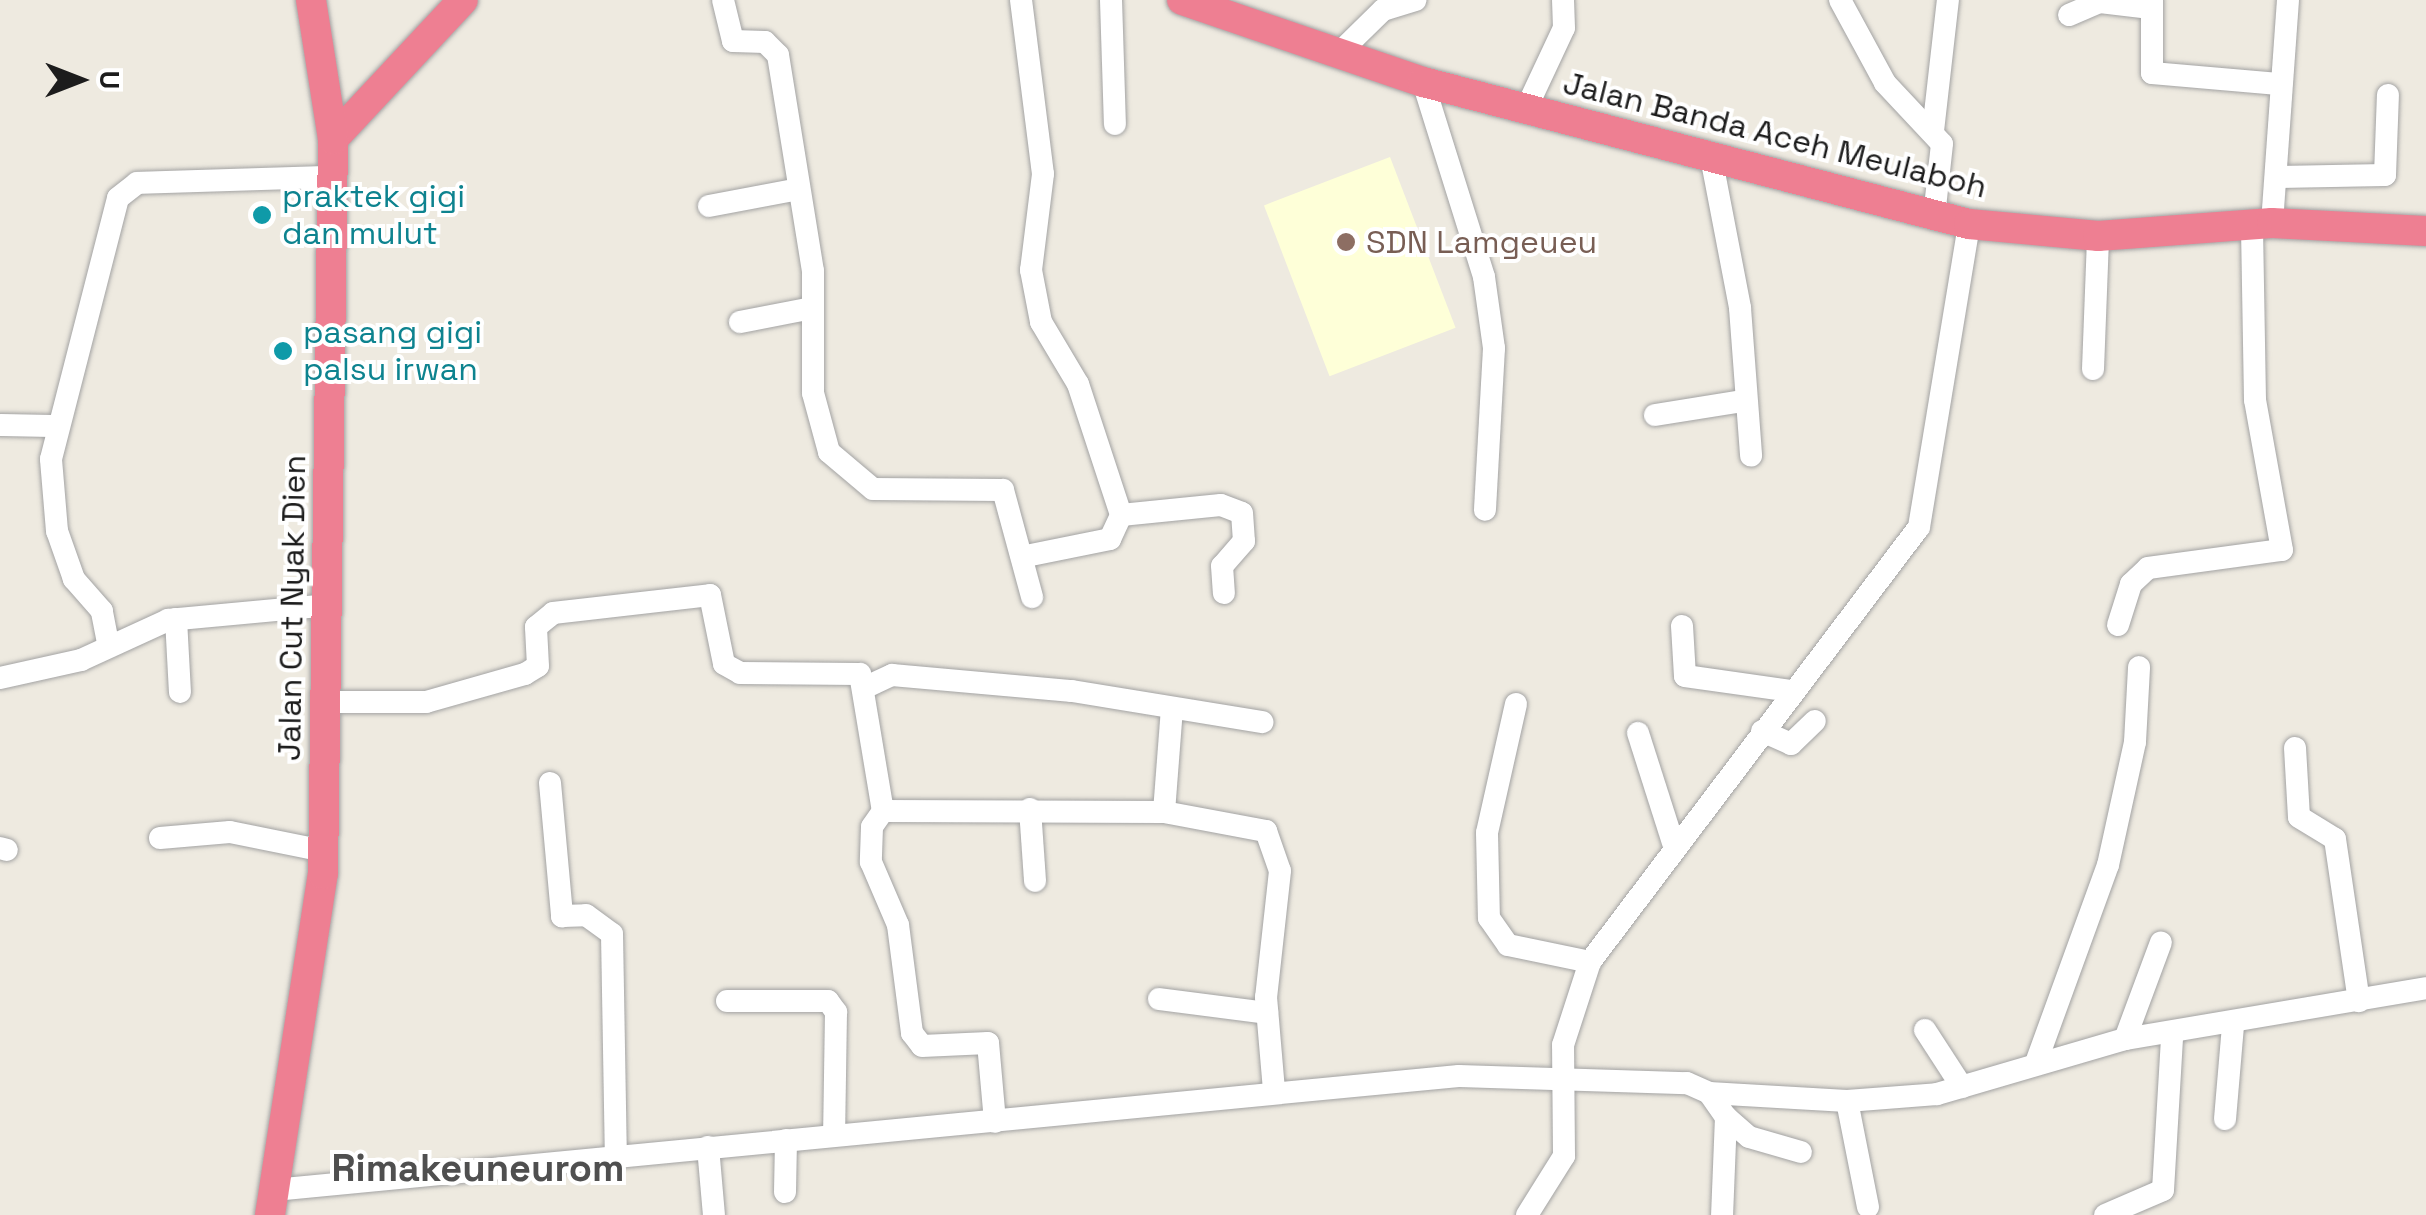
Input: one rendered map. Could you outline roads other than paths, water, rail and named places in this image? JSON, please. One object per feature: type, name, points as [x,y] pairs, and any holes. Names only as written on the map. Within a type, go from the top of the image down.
[{"type":"highway","name":"Jalan Cut Nyak Dien","points":[[272,1203],[324,852],[330,177],[334,139],[311,0]]},
{"type":"highway","points":[[334,139],[464,0]]},
{"type":"highway","name":"Jalan Banda Aceh Meulaboh","points":[[1187,1],[1423,82],[1712,162],[1969,224],[2098,236],[2262,224],[2426,231]]},
{"type":"street","points":[[724,0],[732,40],[764,42],[778,56],[812,308],[820,430],[856,484],[1003,490],[1026,556],[1032,597]]},
{"type":"street","points":[[1021,0],[1043,174],[1032,295],[1078,384],[1120,516],[1110,539],[1026,556]]},
{"type":"street","points":[[1111,0],[1115,124]]},
{"type":"street","points":[[1338,54],[1383,10],[1416,0]]},
{"type":"street","points":[[1526,109],[1564,28],[1563,0]]},
{"type":"street","points":[[1840,0],[1885,83],[1933,131],[1946,168],[1934,217]]},
{"type":"street","points":[[1933,131],[1948,0]]},
{"type":"street","points":[[2118,625],[2132,584],[2148,568],[2282,550],[2254,400],[2262,224],[2279,177],[2279,84],[2288,0]]},
{"type":"street","points":[[2069,16],[2100,2],[2151,4],[2152,72],[2279,84]]},
{"type":"street","points":[[1423,82],[1492,330],[1485,510]]},
{"type":"street","points":[[2279,177],[2385,175],[2388,95]]},
{"type":"street","points":[[1712,162],[1740,308],[1742,400],[1751,456]]},
{"type":"street","points":[[108,644],[102,611],[74,579],[57,531],[54,426],[126,185],[330,177]]},
{"type":"street","points":[[709,206],[794,190]]},
{"type":"street","points":[[1526,1215],[1564,1156],[1590,962],[1673,843],[1767,734],[1792,691],[1919,527],[1969,224]]},
{"type":"street","points":[[2093,368],[2098,236]]},
{"type":"street","points":[[740,322],[812,308]]},
{"type":"street","points":[[1655,416],[1742,400]]},
{"type":"street","points":[[0,425],[54,426]]},
{"type":"street","points":[[1120,516],[1232,506],[1244,541],[1227,552],[1224,593]]},
{"type":"street","points":[[328,702],[426,702],[525,674],[538,666],[541,618],[699,595],[710,595],[724,664],[778,676],[849,667],[864,688],[883,811],[872,827],[871,862],[898,925],[912,1033],[922,1046],[988,1043],[996,1122]]},
{"type":"street","points":[[0,678],[81,660],[108,644],[176,619],[329,605]]},
{"type":"street","points":[[176,619],[180,692]]},
{"type":"street","points":[[1682,626],[1686,676],[1792,691]]},
{"type":"street","points":[[2037,1060],[2108,865],[2135,742],[2139,667]]},
{"type":"street","points":[[864,688],[892,676],[1262,722]]},
{"type":"street","points":[[1516,704],[1487,832],[1489,918],[1508,945],[1590,962]]},
{"type":"street","points":[[1164,812],[1172,708]]},
{"type":"street","points":[[1767,734],[1797,742],[1814,721]]},
{"type":"street","points":[[1638,732],[1673,843]]},
{"type":"street","points":[[2295,748],[2299,818],[2335,839],[2359,1000]]},
{"type":"street","points":[[550,783],[562,916],[586,915],[612,934],[616,1156]]},
{"type":"street","points":[[1030,809],[1035,881]]},
{"type":"street","points":[[883,811],[1164,812],[1252,824],[1275,840],[1268,1014],[1274,1091]]},
{"type":"street","points":[[160,838],[213,830],[324,852]]},
{"type":"street","points":[[2125,1039],[2161,942]]},
{"type":"street","points":[[272,1203],[616,1156],[996,1122],[1274,1091],[1572,1079],[1687,1083],[1710,1093],[1847,1101],[1962,1087],[2037,1060],[2125,1039],[2172,1037],[2426,988]]},
{"type":"street","points":[[1160,999],[1268,1014]]},
{"type":"street","points":[[727,1000],[828,1001],[836,1012],[834,1134]]},
{"type":"street","points":[[2224,1119],[2232,1025]]},
{"type":"street","points":[[1925,1030],[1962,1087]]},
{"type":"street","points":[[2106,1215],[2163,1190],[2172,1037]]},
{"type":"street","points":[[1710,1093],[1726,1117],[1749,1137],[1801,1152]]},
{"type":"street","points":[[1847,1101],[1868,1207]]},
{"type":"street","points":[[1722,1215],[1726,1117]]},
{"type":"street","points":[[785,1192],[786,1140]]},
{"type":"street","points":[[708,1148],[714,1215]]},
{"type":"place","name":"praktek gigi dan mulut","points":[[262,215]]},
{"type":"place","name":"SDN Lamgeueu","points":[[1346,242]]},
{"type":"place","name":"pasang gigi palsu irwan","points":[[283,351]]},
{"type":"district","name":"Rimakeuneurom","points":[[478,1169]]}]
